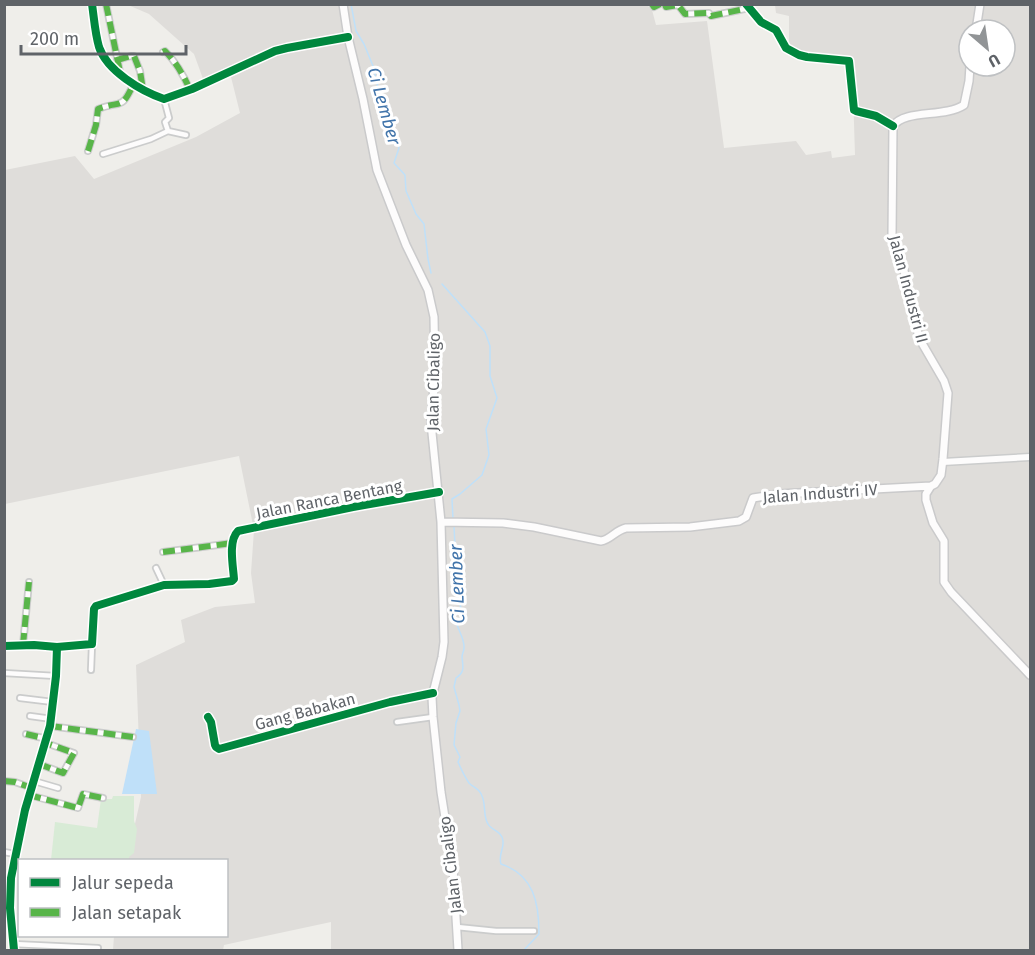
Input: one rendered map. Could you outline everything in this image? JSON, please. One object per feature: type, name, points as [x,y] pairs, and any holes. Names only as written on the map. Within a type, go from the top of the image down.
[{"type":"main road","name":"Jalan Cibaligo","points":[[343,4],[377,170],[406,245],[428,290],[434,317],[435,375],[430,423],[441,522],[444,642],[433,693],[433,717],[453,868],[458,951]]},
{"type":"main road","points":[[893,126],[907,117],[952,111],[964,105],[968,78]]},
{"type":"main road","name":"Jalan Industri II","points":[[893,126],[892,236],[903,266],[919,338],[944,381],[948,393],[941,475],[931,486]]},
{"type":"main road","points":[[931,486],[926,494],[926,500],[933,523],[944,541],[944,582],[1030,675]]},
{"type":"main road","name":"Jalan Industri IV","points":[[441,522],[503,523],[605,541],[616,532],[626,528],[690,527],[739,521],[746,517],[752,500],[756,497],[931,486]]},
{"type":"street","points":[[92,4],[99,47],[103,57],[125,80],[164,99],[190,90],[275,51],[348,37]]},
{"type":"street","points":[[106,4],[121,75]]},
{"type":"street","points":[[651,4],[654,7],[660,4]]},
{"type":"street","points":[[664,4],[666,7],[678,5],[685,14],[709,13],[711,16],[748,6],[761,22],[776,30],[784,46],[799,55],[849,61],[854,110],[876,116],[893,126]]},
{"type":"street","points":[[708,4],[709,13]]},
{"type":"street","points":[[163,52],[165,51],[170,56],[190,90]]},
{"type":"street","points":[[107,60],[134,56],[140,71],[143,90]]},
{"type":"street","points":[[88,151],[95,131],[98,109],[125,101],[133,85]]},
{"type":"street","points":[[164,99],[169,118],[165,122],[168,131]]},
{"type":"street","points":[[103,154],[155,138],[168,131],[186,135]]},
{"type":"street","points":[[943,462],[1030,457]]},
{"type":"street","name":"Jalan Ranca Bentang","points":[[233,543],[236,532],[258,526],[439,492]]},
{"type":"street","points":[[91,670],[96,606],[164,585],[209,584],[233,580],[233,543],[163,552]]},
{"type":"street","points":[[156,568],[164,585]]},
{"type":"street","points":[[23,645],[29,582]]},
{"type":"street","points":[[4,646],[57,647],[92,644]]},
{"type":"street","points":[[13,947],[7,899],[24,810],[52,719],[57,647]]},
{"type":"street","points":[[4,673],[56,676]]},
{"type":"street","name":"Gang Babakan","points":[[208,717],[215,745],[219,749],[390,702],[433,693]]},
{"type":"street","points":[[20,698],[53,702]]},
{"type":"street","points":[[30,716],[52,719]]},
{"type":"street","points":[[397,722],[433,717]]},
{"type":"street","points":[[50,726],[134,737]]},
{"type":"street","points":[[26,734],[74,753],[63,773],[39,764]]},
{"type":"street","points":[[4,780],[32,788]]},
{"type":"street","points":[[34,781],[58,788]]},
{"type":"street","points":[[29,795],[78,808],[83,794],[103,798]]},
{"type":"street","points":[[4,852],[15,854]]},
{"type":"street","points":[[457,927],[496,931],[534,931]]},
{"type":"street","points":[[13,933],[18,933]]},
{"type":"street","points":[[4,948],[98,948]]},
{"type":"shaded area","points":[[128,5],[647,5],[652,10],[656,25],[707,21],[724,148],[796,141],[806,155],[831,151],[832,158],[855,155],[852,60],[807,56],[789,47],[789,16],[776,13],[775,5],[1030,5],[1030,950],[331,950],[331,922],[224,945],[223,950],[113,950],[114,937],[228,937],[228,859],[127,859],[141,797],[136,665],[185,642],[181,620],[215,607],[255,603],[251,573],[254,530],[239,456],[5,504],[5,170],[75,156],[94,179],[196,137],[240,113],[231,77],[206,87],[194,54],[149,14]]},
{"type":"green space","points":[[113,796],[134,796],[134,821],[137,829],[134,853],[129,859],[51,859],[55,822],[97,828],[101,799],[112,799]]},
{"type":"water","points":[[136,729],[149,731],[157,794],[122,794]]},
{"type":"waterway","name":"Ci Lember","points":[[351,4],[356,31],[373,66],[379,92],[399,148],[394,163],[405,175],[406,191],[416,214],[424,224],[431,273]]},
{"type":"waterway","name":"Ci Lember","points":[[442,284],[485,332],[490,346],[490,376],[497,398],[486,429],[489,455],[482,475],[452,499],[453,519]]},
{"type":"waterway","name":"Ci Lember","points":[[454,526],[457,588],[461,609],[455,615],[464,648],[463,669],[456,678],[454,687],[460,711],[456,723],[454,745],[460,757],[458,762],[465,776],[481,794],[486,821],[502,838],[501,864],[521,875],[528,883],[536,901],[539,934],[524,950]]},
{"type":"marked path","points":[[106,4],[120,72]]},
{"type":"marked path","points":[[652,4],[654,7],[660,4]]},
{"type":"marked path","points":[[665,4],[666,7],[678,5],[685,14],[709,13],[711,16],[749,8]]},
{"type":"marked path","points":[[163,52],[165,51],[176,64],[190,90]]},
{"type":"marked path","points":[[117,60],[134,56],[140,71],[143,90]]},
{"type":"marked path","points":[[88,151],[98,109],[123,102],[133,85]]},
{"type":"marked path","points":[[163,552],[233,543]]},
{"type":"marked path","points":[[23,645],[29,582]]},
{"type":"marked path","points":[[50,726],[133,737]]},
{"type":"marked path","points":[[26,734],[47,739]]},
{"type":"marked path","points":[[39,764],[63,773],[74,753],[46,743]]},
{"type":"marked path","points":[[4,781],[32,788]]},
{"type":"marked path","points":[[29,795],[78,808],[83,794],[103,798]]},
{"type":"cycle path","points":[[92,4],[99,47],[109,64],[135,85],[164,99],[192,89],[275,51],[348,37]]},
{"type":"cycle path","points":[[746,4],[761,22],[776,30],[786,48],[807,57],[849,61],[854,110],[876,116],[893,126]]},
{"type":"cycle path","points":[[4,646],[57,647],[92,644],[96,606],[164,585],[232,581],[234,579],[232,547],[238,531],[439,492]]},
{"type":"cycle path","points":[[14,950],[10,908],[11,878],[25,810],[50,726],[57,647]]},
{"type":"cycle path","points":[[208,717],[215,745],[219,749],[390,702],[433,693]]}]
